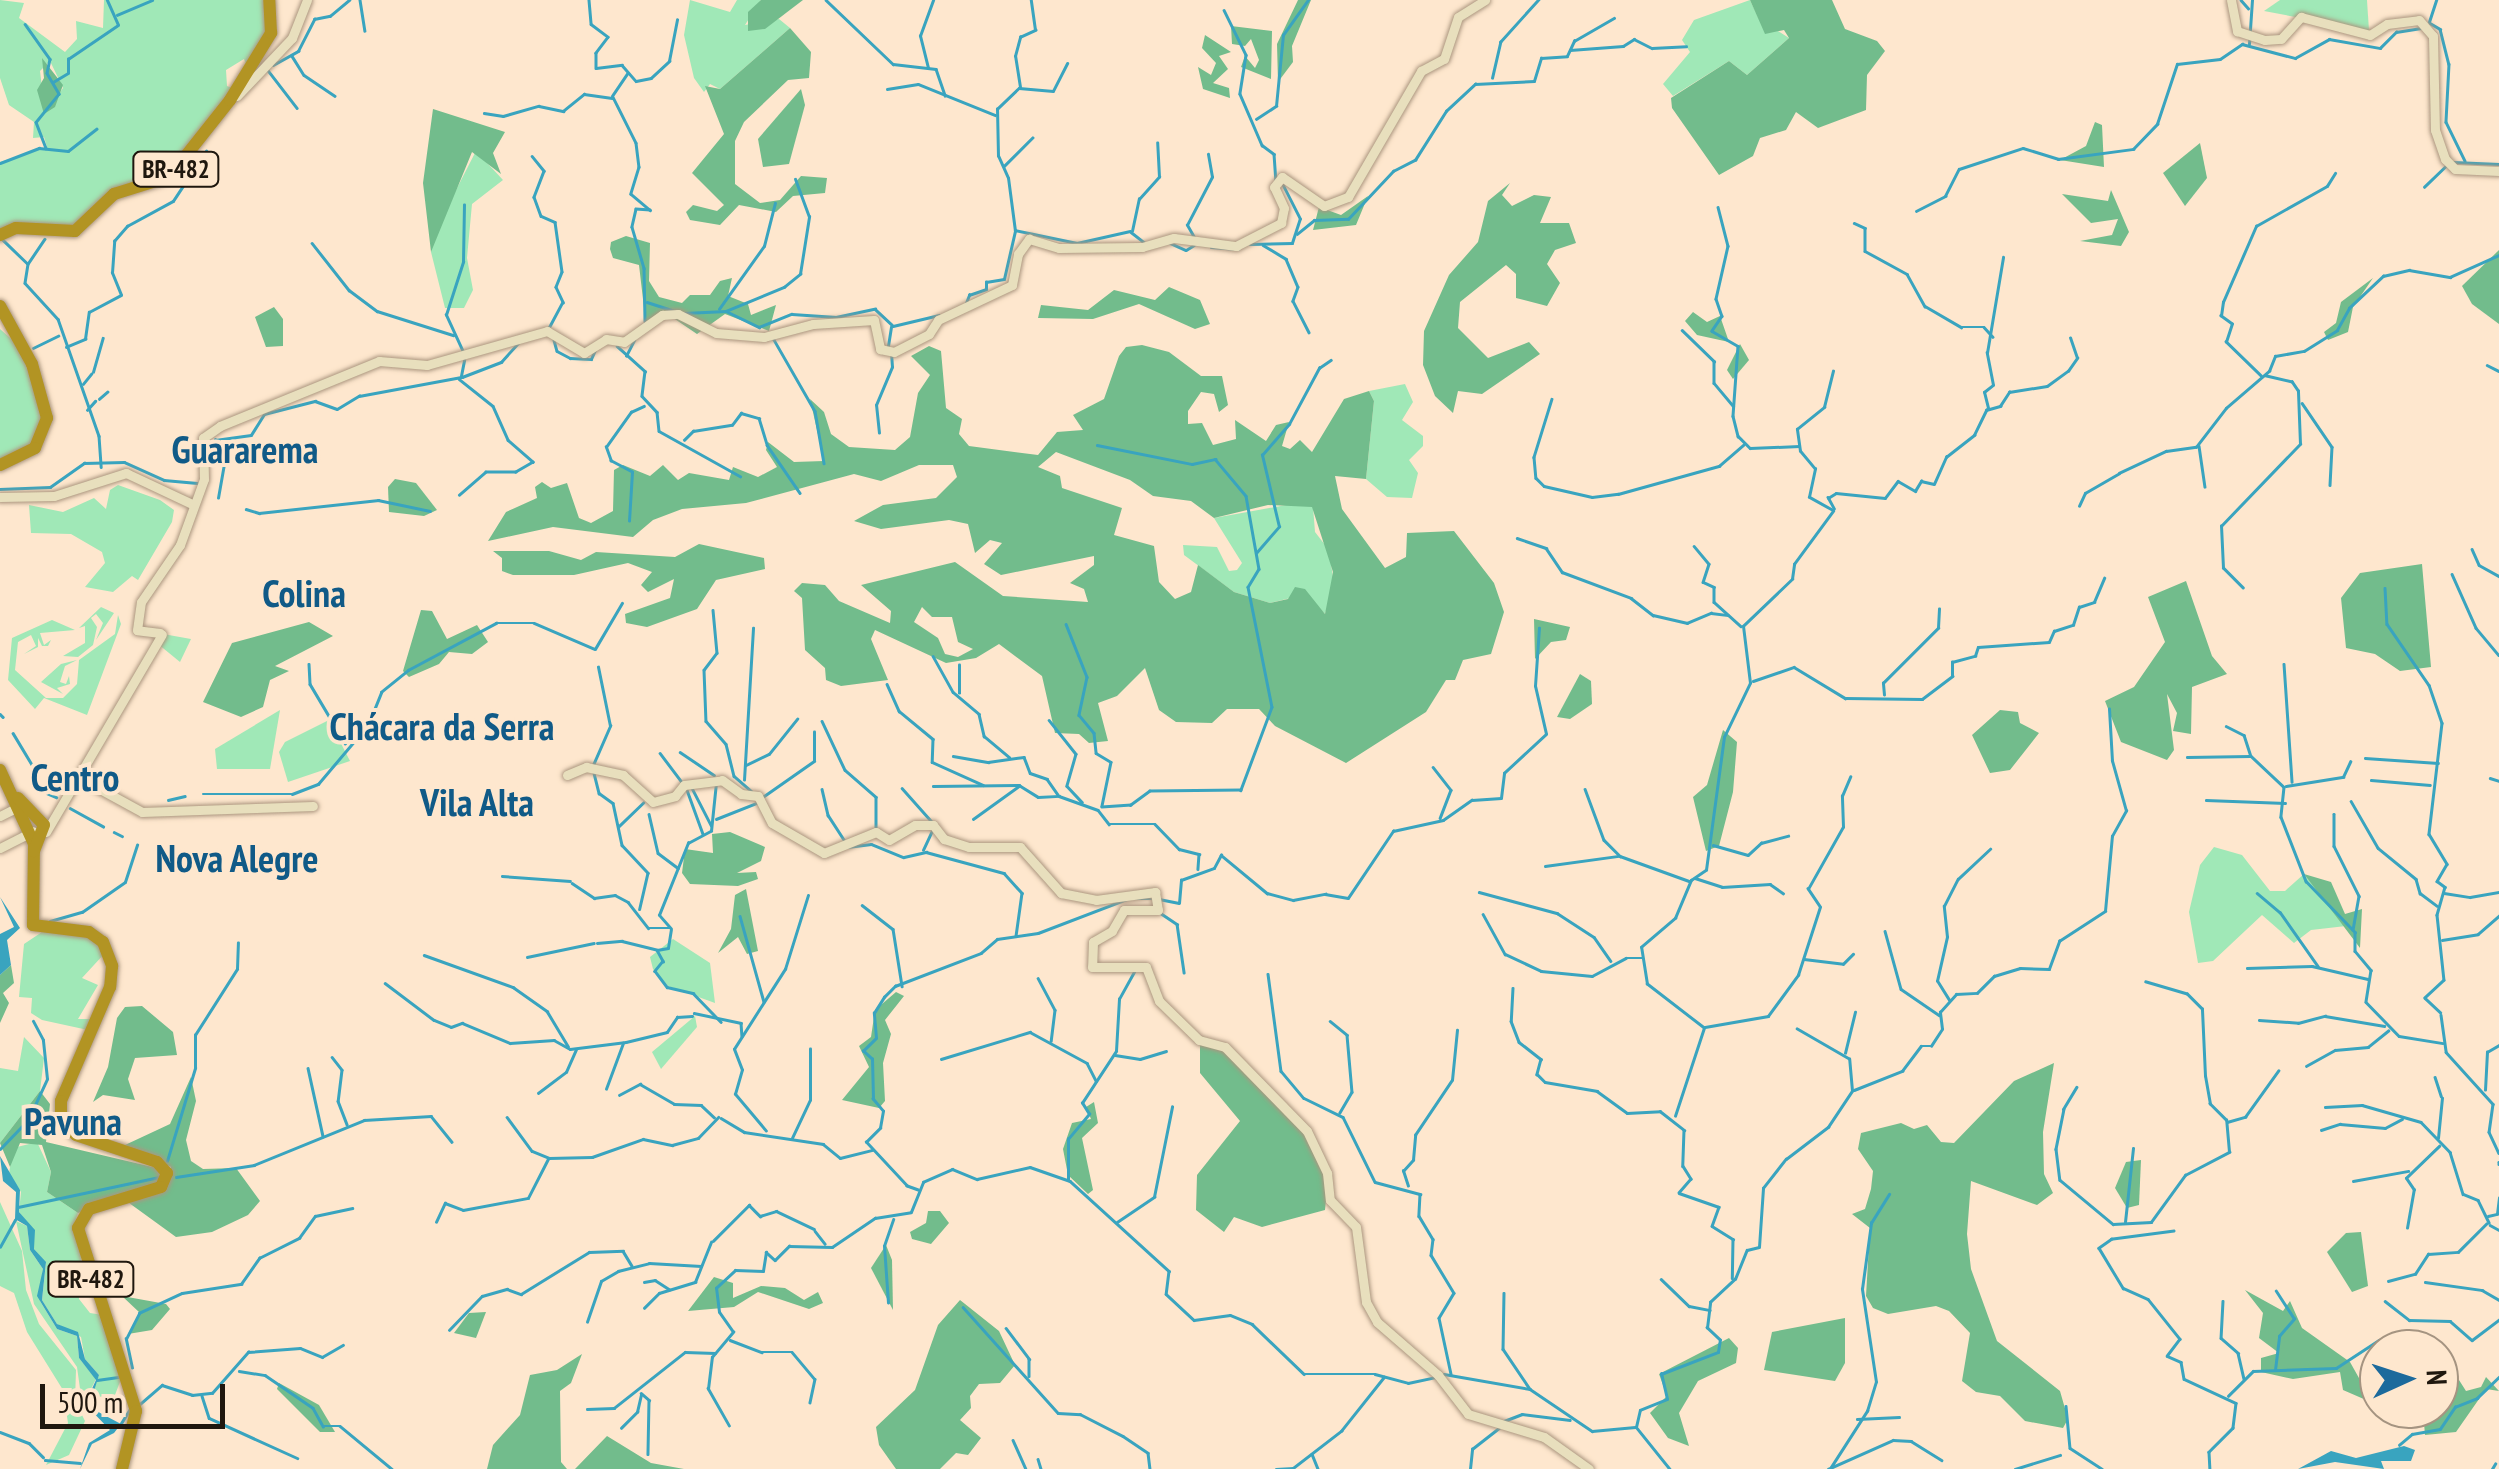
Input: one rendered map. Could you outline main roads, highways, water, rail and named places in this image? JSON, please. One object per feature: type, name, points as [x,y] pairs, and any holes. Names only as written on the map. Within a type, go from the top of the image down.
[{"type":"highway","name":"BR-482","points":[[0,235],[16,228],[75,232],[114,194],[165,180],[230,100],[274,28],[270,0]]},
{"type":"highway","points":[[0,306],[32,364],[47,418],[36,448],[0,465]]},
{"type":"highway","name":"BR-482","points":[[0,770],[21,806],[34,851],[33,921],[94,934],[112,966],[110,986],[61,1102],[61,1120],[76,1136],[157,1162],[167,1173],[164,1185],[89,1209],[78,1228],[136,1411],[122,1469]]},
{"type":"highway","name":"BR-482","points":[[21,806],[47,828],[34,851]]},
{"type":"water","points":[[0,897],[20,928],[7,940],[11,965],[0,975],[0,934],[14,927]]},
{"type":"water","points":[[0,1156],[20,1190],[19,1212],[35,1230],[34,1249],[46,1262],[42,1300],[57,1324],[78,1332],[85,1359],[99,1375],[89,1407],[121,1424],[114,1433],[92,1444],[80,1469],[89,1443],[110,1430],[85,1404],[96,1380],[79,1358],[77,1336],[57,1329],[37,1296],[43,1269],[30,1250],[27,1226],[15,1219],[16,1192],[3,1181]]},
{"type":"water","points":[[2404,1446],[2415,1450],[2411,1461],[2381,1461],[2384,1469],[2335,1462],[2298,1469],[2331,1451],[2356,1458]]},
{"type":"waterway","points":[[53,82],[68,73],[68,59],[118,25],[107,0]]},
{"type":"waterway","points":[[117,15],[152,0]]},
{"type":"waterway","points":[[273,65],[298,51],[314,19],[330,16],[349,0]]},
{"type":"waterway","points":[[360,0],[365,31]]},
{"type":"waterway","points":[[589,0],[591,24],[608,37],[596,53],[596,68],[622,65],[636,81],[651,78],[669,61],[677,20]]},
{"type":"waterway","points":[[826,0],[893,64],[936,69],[945,95]]},
{"type":"waterway","points":[[928,68],[920,36],[933,0]]},
{"type":"waterway","points":[[1020,87],[1015,56],[1020,37],[1035,30],[1031,0]]},
{"type":"waterway","points":[[1256,119],[1276,106],[1283,35],[1308,0]]},
{"type":"waterway","points":[[1492,78],[1500,42],[1538,0]]},
{"type":"waterway","points":[[2241,0],[2248,8]]},
{"type":"waterway","points":[[2249,44],[2252,0]]},
{"type":"waterway","points":[[2429,22],[2436,0]]},
{"type":"waterway","points":[[1224,10],[1246,55],[1240,94],[1262,145],[1274,154],[1276,180]]},
{"type":"waterway","points":[[1297,234],[1314,220],[1348,219],[1393,171],[1415,160],[1446,111],[1475,84],[1534,81],[1541,58],[1567,56],[1574,41],[1614,18]]},
{"type":"waterway","points":[[2430,23],[2440,29],[2449,64],[2446,122],[2465,161]]},
{"type":"waterway","points":[[25,24],[50,59],[47,73],[59,94],[36,122],[46,148]]},
{"type":"waterway","points":[[1916,211],[1945,196],[1959,169],[2023,148],[2058,159],[2133,149],[2157,124],[2177,64],[2220,59],[2242,44],[2295,58],[2329,39],[2380,48],[2396,32],[2421,28]]},
{"type":"waterway","points":[[1570,50],[1623,46],[1634,39],[1652,48],[1686,46]]},
{"type":"waterway","points":[[292,56],[304,75],[335,96]]},
{"type":"waterway","points":[[966,303],[969,295],[986,289],[986,282],[1004,279],[1015,231],[1008,178],[998,156],[997,109],[1019,88],[1053,91],[1067,63]]},
{"type":"waterway","points":[[267,69],[297,108]]},
{"type":"waterway","points":[[612,96],[627,74]]},
{"type":"waterway","points":[[887,89],[918,84],[995,115]]},
{"type":"waterway","points":[[484,113],[503,116],[539,106],[563,111],[584,94],[612,98]]},
{"type":"waterway","points":[[613,97],[636,143],[639,167],[631,194],[650,210],[636,209],[632,227],[644,268],[645,321]]},
{"type":"waterway","points":[[0,163],[39,148],[68,151],[96,129]]},
{"type":"waterway","points":[[1004,166],[1032,138]]},
{"type":"waterway","points":[[1132,231],[1139,199],[1159,177],[1157,143]]},
{"type":"waterway","points":[[66,347],[85,339],[89,312],[121,295],[112,273],[114,241],[127,226],[173,201],[206,151]]},
{"type":"waterway","points":[[1195,239],[1187,225],[1212,177],[1208,154]]},
{"type":"waterway","points":[[532,156],[544,171],[534,197],[541,216],[555,222],[562,272],[556,287],[563,302],[549,328]]},
{"type":"waterway","points":[[2453,162],[2499,164]]},
{"type":"waterway","points":[[2424,187],[2446,166]]},
{"type":"waterway","points":[[2261,376],[2226,342],[2232,324],[2221,316],[2223,302],[2256,226],[2327,186],[2335,173]]},
{"type":"waterway","points":[[684,313],[726,311],[784,287],[800,274],[809,217],[795,179]]},
{"type":"waterway","points":[[1250,244],[1292,243],[1300,219],[1282,184]]},
{"type":"waterway","points":[[719,309],[764,246],[775,203]]},
{"type":"waterway","points":[[463,352],[446,315],[463,262],[464,205]]},
{"type":"waterway","points":[[1718,207],[1728,246],[1716,299],[1722,316],[1712,331],[1738,346],[1733,416],[1738,436],[1750,448],[1799,446]]},
{"type":"waterway","points":[[1854,223],[1865,228],[1865,251],[1907,274],[1925,306],[1961,327],[1984,327],[1993,337]]},
{"type":"waterway","points":[[1015,230],[1077,243],[1130,231]]},
{"type":"waterway","points":[[1131,232],[1145,243]]},
{"type":"waterway","points":[[1,238],[27,263]]},
{"type":"waterway","points":[[45,239],[28,264],[25,283],[58,319],[99,436],[101,467]]},
{"type":"waterway","points":[[312,243],[349,290],[377,311],[453,335]]},
{"type":"waterway","points":[[1170,243],[1186,250],[1194,245]]},
{"type":"waterway","points":[[1263,245],[1286,259],[1298,287],[1293,301],[1309,332]]},
{"type":"waterway","points":[[1211,247],[1238,249]]},
{"type":"waterway","points":[[2079,506],[2085,493],[2119,473],[2166,451],[2196,447],[2226,408],[2269,371],[2275,356],[2304,351],[2337,330],[2349,308],[2383,276],[2409,270],[2450,277],[2499,255]]},
{"type":"waterway","points":[[1988,408],[1984,392],[1993,385],[1987,353],[2003,257]]},
{"type":"waterway","points":[[647,302],[677,312]]},
{"type":"waterway","points":[[726,311],[759,327],[792,314],[836,317],[875,309],[892,325]]},
{"type":"waterway","points":[[893,326],[939,315]]},
{"type":"waterway","points":[[888,346],[891,327]]},
{"type":"waterway","points":[[1682,330],[1714,361],[1714,383],[1733,406]]},
{"type":"waterway","points":[[33,348],[58,336]]},
{"type":"waterway","points":[[93,372],[103,338]]},
{"type":"waterway","points":[[773,338],[815,411],[824,463]]},
{"type":"waterway","points":[[1834,509],[1828,498],[1836,493],[1885,498],[1898,481],[1915,491],[1921,481],[1934,484],[1946,457],[1974,435],[1986,410],[2000,406],[2009,392],[2047,386],[2068,371],[2077,358],[2070,338]]},
{"type":"waterway","points":[[554,340],[557,351],[570,358],[591,359],[596,348]]},
{"type":"waterway","points":[[626,356],[634,340]]},
{"type":"waterway","points":[[218,498],[224,463],[215,440],[251,435],[264,414],[315,401],[337,409],[359,396],[462,377],[501,362],[518,343]]},
{"type":"waterway","points":[[617,346],[645,371],[642,396],[657,412],[659,431],[740,476]]},
{"type":"waterway","points":[[879,433],[876,405],[892,367],[891,353]]},
{"type":"waterway","points":[[461,376],[464,360]]},
{"type":"waterway","points":[[1256,553],[1279,527],[1262,455],[1289,424],[1319,368],[1331,360]]},
{"type":"waterway","points":[[2487,365],[2499,371]]},
{"type":"waterway","points":[[1832,510],[1809,497],[1815,469],[1800,451],[1797,429],[1824,407],[1833,371]]},
{"type":"waterway","points":[[83,384],[91,374]]},
{"type":"waterway","points":[[2243,588],[2223,568],[2221,526],[2300,444],[2298,391],[2292,382],[2266,376]]},
{"type":"waterway","points":[[459,379],[493,406],[508,440],[533,462],[516,472],[486,472],[460,495]]},
{"type":"waterway","points":[[99,399],[107,392]]},
{"type":"waterway","points":[[1552,399],[1534,457],[1536,478],[1544,486],[1592,497],[1618,494],[1719,466],[1743,445]]},
{"type":"waterway","points":[[87,410],[95,401]]},
{"type":"waterway","points":[[2302,403],[2332,447],[2330,485]]},
{"type":"waterway","points":[[629,521],[632,472],[611,461],[606,447],[631,412],[644,406]]},
{"type":"waterway","points":[[684,440],[693,431],[732,425],[741,413],[759,418],[767,445],[800,493]]},
{"type":"waterway","points":[[1097,445],[1192,464],[1215,459],[1246,496],[1259,569],[1248,587],[1272,707],[1241,790],[1150,791],[1131,805],[1102,807]]},
{"type":"waterway","points":[[2199,446],[2205,487]]},
{"type":"waterway","points":[[0,489],[50,487],[84,463],[124,462],[164,480],[197,483]]},
{"type":"waterway","points":[[246,509],[259,513],[378,500],[430,511]]},
{"type":"waterway","points":[[1704,1028],[1647,984],[1641,947],[1675,918],[1691,880],[1706,870],[1724,737],[1750,683],[1743,626],[1792,579],[1794,564],[1833,511]]},
{"type":"waterway","points":[[1517,538],[1546,548],[1562,572],[1631,598],[1653,615],[1687,623],[1711,613],[1728,615]]},
{"type":"waterway","points":[[1694,546],[1709,564],[1703,582],[1714,587],[1714,602],[1741,626]]},
{"type":"waterway","points":[[2472,549],[2479,565],[2499,576]]},
{"type":"waterway","points":[[2452,574],[2476,628],[2499,655]]},
{"type":"waterway","points":[[1753,681],[1794,667],[1845,698],[1922,699],[1952,676],[1952,662],[1975,656],[1978,647],[2049,642],[2054,631],[2073,625],[2079,607],[2094,602],[2104,578]]},
{"type":"waterway","points":[[2385,588],[2387,624],[2429,685],[2442,723],[2429,834],[2447,864],[2437,881],[2445,887],[2437,915],[2444,980],[2425,998],[2440,1012]]},
{"type":"waterway","points":[[203,794],[292,794],[318,784],[368,725],[381,692],[408,670],[496,623],[534,623],[595,649],[622,603]]},
{"type":"waterway","points":[[1884,695],[1883,683],[1938,628],[1939,609]]},
{"type":"waterway","points":[[713,610],[717,653],[704,670],[706,721],[726,744],[734,776],[751,791]]},
{"type":"waterway","points":[[1066,624],[1087,677],[1079,715],[1094,733],[1096,753],[1111,762],[1102,806]]},
{"type":"waterway","points":[[744,780],[753,628]]},
{"type":"waterway","points":[[1159,899],[1179,903],[1181,880],[1214,868],[1221,855],[1267,893],[1293,900],[1325,894],[1348,898],[1393,831],[1443,820],[1472,800],[1501,798],[1504,773],[1546,734],[1535,686],[1539,628]]},
{"type":"waterway","points":[[933,656],[953,692],[979,714],[984,736],[1009,757]]},
{"type":"waterway","points":[[309,664],[310,684],[345,743]]},
{"type":"waterway","points":[[2284,664],[2292,782]]},
{"type":"waterway","points":[[959,665],[959,693]]},
{"type":"waterway","points":[[593,765],[610,726],[598,667]]},
{"type":"waterway","points":[[887,684],[899,711],[933,739],[932,762],[983,785]]},
{"type":"waterway","points":[[1854,1090],[1902,1071],[1921,1046],[1931,1046],[1942,1029],[1940,1012],[1956,994],[1977,993],[1994,976],[2020,968],[2049,969],[2059,941],[2105,911],[2112,836],[2126,811],[2112,761],[2109,709]]},
{"type":"waterway","points":[[0,714],[3,717]]},
{"type":"waterway","points":[[746,765],[769,754],[797,719]]},
{"type":"waterway","points":[[1049,720],[1076,754],[1067,786],[1082,802]]},
{"type":"waterway","points":[[822,721],[845,770],[876,797],[876,830]]},
{"type":"waterway","points":[[2226,726],[2244,735],[2251,756],[2284,787],[2281,817],[2306,881],[2355,932],[2355,951],[2371,970],[2366,1002],[2399,1036],[2442,1043]]},
{"type":"waterway","points":[[764,796],[814,761],[814,732]]},
{"type":"waterway","points":[[13,733],[33,766],[37,789],[56,797]]},
{"type":"waterway","points":[[680,752],[714,775]]},
{"type":"waterway","points":[[660,753],[683,783]]},
{"type":"waterway","points":[[953,756],[988,762],[1024,757],[1030,773],[1047,779],[1058,795]]},
{"type":"waterway","points":[[2187,757],[2250,756]]},
{"type":"waterway","points":[[2365,758],[2438,763]]},
{"type":"waterway","points":[[2286,786],[2343,777],[2350,762]]},
{"type":"waterway","points":[[1433,767],[1451,790],[1440,818]]},
{"type":"waterway","points":[[594,773],[599,793],[613,803],[622,845],[648,873],[640,909]]},
{"type":"waterway","points":[[1705,1027],[1768,1016],[1798,975],[1820,907],[1808,889],[1843,827],[1842,796],[1850,777]]},
{"type":"waterway","points":[[2490,778],[2499,781]]},
{"type":"waterway","points":[[2371,780],[2430,785]]},
{"type":"waterway","points":[[671,929],[659,915],[688,843],[711,831],[716,783]]},
{"type":"waterway","points":[[933,786],[1019,785],[1038,797],[1059,796],[1098,810],[1109,824],[1155,824],[1179,849],[1199,854],[1198,869]]},
{"type":"waterway","points":[[973,819],[1019,786]]},
{"type":"waterway","points":[[692,788],[711,825]]},
{"type":"waterway","points":[[902,788],[934,824]]},
{"type":"waterway","points":[[822,789],[828,815],[844,840]]},
{"type":"waterway","points":[[1585,789],[1604,840],[1620,856],[1689,881]]},
{"type":"waterway","points":[[687,790],[703,834]]},
{"type":"waterway","points":[[168,800],[185,796]]},
{"type":"waterway","points":[[2206,800],[2285,803]]},
{"type":"waterway","points":[[2351,801],[2378,848],[2416,879],[2420,893],[2437,906]]},
{"type":"waterway","points":[[716,819],[759,802]]},
{"type":"waterway","points":[[618,827],[643,803]]},
{"type":"waterway","points":[[70,808],[103,826]]},
{"type":"waterway","points":[[649,814],[658,853],[678,868]]},
{"type":"waterway","points":[[2334,814],[2334,846],[2359,896],[2353,929]]},
{"type":"waterway","points":[[923,850],[932,831]]},
{"type":"waterway","points":[[114,832],[122,836]]},
{"type":"waterway","points":[[1713,845],[1748,855],[1761,843],[1788,836]]},
{"type":"waterway","points":[[847,847],[871,844],[904,857],[926,852],[1004,873],[1022,893],[1016,936]]},
{"type":"waterway","points":[[50,921],[82,912],[125,882],[137,845]]},
{"type":"waterway","points":[[1949,1000],[1937,981],[1947,937],[1944,906],[1958,879],[1990,849]]},
{"type":"waterway","points":[[1545,866],[1618,856]]},
{"type":"waterway","points":[[502,876],[570,881]]},
{"type":"waterway","points":[[1695,878],[1722,887],[1770,884],[1783,893]]},
{"type":"waterway","points":[[572,883],[594,898],[615,895],[628,902],[648,928],[670,928]]},
{"type":"waterway","points":[[1479,892],[1557,913],[1594,937],[1611,961]]},
{"type":"waterway","points":[[2444,893],[2470,897],[2499,892]]},
{"type":"waterway","points":[[2257,893],[2280,912],[2318,966]]},
{"type":"waterway","points":[[766,1131],[735,1094],[742,1070],[734,1049],[785,969],[808,895]]},
{"type":"waterway","points":[[918,1190],[907,1186],[866,1142],[880,1128],[883,1111],[873,1099],[872,1059],[863,1051],[876,1038],[874,1013],[884,997],[895,986],[981,953],[997,939],[1038,933],[1127,899]]},
{"type":"waterway","points":[[1135,899],[1151,899]]},
{"type":"waterway","points":[[862,905],[893,929],[902,986]]},
{"type":"waterway","points":[[1159,912],[1177,924],[1184,972]]},
{"type":"waterway","points":[[1483,914],[1505,954],[1541,971],[1592,976],[1626,958],[1642,958]]},
{"type":"waterway","points":[[740,916],[764,1002]]},
{"type":"waterway","points":[[2442,940],[2478,934],[2499,916]]},
{"type":"waterway","points":[[597,943],[622,941],[657,950],[668,948],[671,930]]},
{"type":"waterway","points":[[1885,931],[1901,989],[1939,1015]]},
{"type":"waterway","points":[[167,1161],[195,1068],[195,1035],[237,969],[238,943]]},
{"type":"waterway","points":[[527,957],[594,943]]},
{"type":"waterway","points":[[657,950],[663,961],[655,971],[667,987],[693,993],[721,1022]]},
{"type":"waterway","points":[[1804,959],[1843,964],[1853,954]]},
{"type":"waterway","points":[[424,955],[513,987],[547,1011],[568,1046]]},
{"type":"waterway","points":[[2247,968],[2312,966],[2368,979]]},
{"type":"waterway","points":[[1068,1179],[1068,1139],[1089,1114],[1082,1103],[1116,1051],[1119,999],[1134,972]]},
{"type":"waterway","points":[[1268,974],[1281,1071],[1304,1098],[1343,1117],[1375,1182],[1420,1194],[1419,1216],[1433,1239],[1431,1255],[1454,1293],[1439,1318],[1451,1374]]},
{"type":"waterway","points":[[1038,978],[1055,1010],[1051,1041]]},
{"type":"waterway","points":[[2077,1087],[2064,1109],[2056,1149],[2060,1180],[2113,1224],[2151,1222],[2185,1175],[2229,1152],[2226,1120],[2210,1104],[2202,1009],[2187,994],[2146,982]]},
{"type":"waterway","points":[[385,983],[434,1020],[451,1027],[462,1023],[510,1043],[554,1040],[570,1049],[626,1042],[667,1032],[677,1017],[692,1016]]},
{"type":"waterway","points":[[1513,988],[1511,1021],[1519,1042],[1541,1059],[1537,1074],[1545,1082],[1597,1091],[1627,1113],[1660,1111],[1684,1130],[1683,1166],[1691,1179],[1679,1193],[1719,1207],[1712,1226],[1733,1239],[1732,1278]]},
{"type":"waterway","points":[[1845,1053],[1855,1012]]},
{"type":"waterway","points":[[694,1013],[741,1023],[742,1036]]},
{"type":"waterway","points":[[2441,1015],[2446,1052],[2493,1104],[2489,1132],[2499,1153]]},
{"type":"waterway","points":[[2259,1020],[2298,1023],[2325,1016],[2384,1026]]},
{"type":"waterway","points":[[0,1149],[28,1120],[47,1079],[43,1040],[33,1021]]},
{"type":"waterway","points":[[1330,1021],[1347,1035],[1352,1092],[1340,1113]]},
{"type":"waterway","points":[[1675,1116],[1704,1028]]},
{"type":"waterway","points":[[1636,1427],[1640,1410],[1667,1399],[1661,1374],[1718,1352],[1720,1340],[1707,1328],[1710,1302],[1735,1279],[1747,1250],[1759,1247],[1763,1188],[1786,1159],[1828,1127],[1852,1091],[1849,1059],[1797,1029]]},
{"type":"waterway","points":[[1408,1186],[1403,1171],[1413,1160],[1415,1135],[1452,1080],[1457,1030]]},
{"type":"waterway","points":[[2306,1066],[2335,1050],[2368,1047],[2388,1031]]},
{"type":"waterway","points":[[941,1059],[1030,1032],[1087,1063],[1096,1081]]},
{"type":"waterway","points":[[606,1089],[623,1043]]},
{"type":"waterway","points":[[2485,1090],[2487,1052],[2499,1045]]},
{"type":"waterway","points":[[792,1138],[810,1100],[810,1049]]},
{"type":"waterway","points":[[538,1093],[566,1072],[576,1050]]},
{"type":"waterway","points":[[1115,1055],[1140,1059],[1166,1051]]},
{"type":"waterway","points":[[332,1057],[342,1070],[338,1101],[347,1124]]},
{"type":"waterway","points":[[308,1068],[323,1136]]},
{"type":"waterway","points":[[2227,1122],[2245,1117],[2278,1071]]},
{"type":"waterway","points":[[2435,1077],[2441,1096]]},
{"type":"waterway","points":[[619,1095],[640,1084],[674,1104],[701,1105],[714,1117]]},
{"type":"waterway","points":[[2438,1138],[2442,1098]]},
{"type":"waterway","points":[[2325,1107],[2362,1105],[2421,1122],[2450,1152],[2463,1194],[2478,1200],[2489,1223]]},
{"type":"waterway","points":[[1117,1222],[1154,1197],[1172,1107]]},
{"type":"waterway","points":[[176,1177],[254,1165],[364,1120],[431,1116],[452,1142]]},
{"type":"waterway","points":[[507,1117],[532,1151],[549,1158],[592,1157],[643,1139],[672,1145],[698,1138],[718,1117]]},
{"type":"waterway","points":[[721,1118],[744,1132],[823,1144],[840,1158],[872,1150]]},
{"type":"waterway","points":[[2321,1130],[2340,1124],[2385,1128],[2402,1119]]},
{"type":"waterway","points":[[2407,1228],[2414,1190],[2406,1178],[2439,1146]]},
{"type":"waterway","points":[[2125,1222],[2133,1148]]},
{"type":"waterway","points":[[436,1222],[445,1203],[463,1210],[528,1198],[548,1159]]},
{"type":"waterway","points":[[729,1426],[708,1389],[712,1357],[733,1332],[719,1312],[716,1288],[735,1270],[763,1271],[766,1252],[775,1260],[789,1246],[832,1247],[875,1218],[911,1212],[923,1182],[952,1169],[977,1179],[1030,1167],[1070,1181],[1169,1271],[1166,1294],[1194,1320],[1230,1315],[1252,1324],[1304,1374],[1375,1374],[1408,1383],[1437,1377]]},
{"type":"waterway","points":[[2353,1181],[2408,1171]]},
{"type":"waterway","points":[[18,1207],[159,1177]]},
{"type":"waterway","points":[[1831,1467],[1867,1411],[1876,1382],[1862,1289],[1871,1223],[1889,1194]]},
{"type":"waterway","points":[[2488,1216],[2497,1214],[2499,1198]]},
{"type":"waterway","points":[[713,1241],[749,1205],[760,1216],[776,1211],[814,1229]]},
{"type":"waterway","points":[[132,1368],[126,1339],[139,1313],[182,1293],[241,1284],[259,1258],[299,1238],[315,1216],[352,1208]]},
{"type":"waterway","points":[[0,1247],[15,1220]]},
{"type":"waterway","points":[[888,1303],[884,1246],[893,1220]]},
{"type":"waterway","points":[[2388,1281],[2415,1274],[2428,1254],[2458,1252],[2486,1224]]},
{"type":"waterway","points":[[2490,1225],[2499,1230]]},
{"type":"waterway","points":[[815,1231],[825,1244]]},
{"type":"waterway","points":[[2174,1231],[2112,1239],[2099,1248],[2123,1288],[2148,1299],[2180,1339],[2167,1356],[2181,1362],[2184,1379],[2236,1403],[2233,1428],[2209,1452],[2210,1469]]},
{"type":"waterway","points":[[644,1308],[659,1293],[695,1282],[711,1242]]},
{"type":"waterway","points":[[449,1330],[482,1296],[507,1289],[521,1294],[589,1252],[623,1251],[632,1266]]},
{"type":"waterway","points":[[587,1322],[601,1281],[618,1271],[649,1263],[701,1266]]},
{"type":"waterway","points":[[1661,1279],[1689,1306],[1710,1310]]},
{"type":"waterway","points":[[644,1282],[655,1280],[669,1289]]},
{"type":"waterway","points":[[2425,1282],[2482,1290],[2499,1300]]},
{"type":"waterway","points":[[2275,1370],[2279,1336],[2294,1319],[2276,1291]]},
{"type":"waterway","points":[[1504,1293],[1503,1349],[1530,1389],[1592,1431],[1635,1427]]},
{"type":"waterway","points":[[2223,1301],[2221,1338],[2238,1353],[2244,1378]]},
{"type":"waterway","points":[[2385,1301],[2409,1320],[2450,1321],[2472,1340],[2499,1320]]},
{"type":"waterway","points":[[963,1307],[1058,1413],[1080,1414],[1123,1436],[1148,1453],[1150,1469]]},
{"type":"waterway","points":[[1006,1328],[1029,1359],[1029,1376]]},
{"type":"waterway","points":[[730,1340],[762,1352],[792,1352],[815,1379],[810,1402]]},
{"type":"waterway","points":[[140,1404],[162,1385],[192,1395],[212,1393],[248,1352],[300,1348],[322,1357],[343,1345]]},
{"type":"waterway","points":[[587,1409],[614,1408],[685,1352],[715,1353]]},
{"type":"waterway","points":[[2228,1396],[2253,1371],[2336,1368],[2359,1353]]},
{"type":"waterway","points":[[239,1371],[265,1375],[313,1408],[323,1426],[340,1426],[392,1469]]},
{"type":"waterway","points":[[1444,1374],[1530,1389]]},
{"type":"waterway","points":[[97,1380],[118,1377]]},
{"type":"waterway","points":[[1276,1469],[1293,1468],[1341,1431],[1384,1377]]},
{"type":"waterway","points":[[2399,1445],[2412,1434],[2440,1429],[2455,1407],[2477,1398],[2499,1377]]},
{"type":"waterway","points":[[641,1393],[649,1400],[648,1454]]},
{"type":"waterway","points":[[621,1428],[637,1412],[641,1394]]},
{"type":"waterway","points":[[202,1396],[209,1418],[297,1458]]},
{"type":"waterway","points":[[2066,1406],[2070,1448],[2102,1469]]},
{"type":"waterway","points":[[120,1425],[130,1409]]},
{"type":"waterway","points":[[1504,1421],[1522,1414],[1570,1420]]},
{"type":"waterway","points":[[1857,1419],[1899,1417]]},
{"type":"waterway","points":[[1470,1469],[1472,1449],[1499,1428]]},
{"type":"waterway","points":[[1637,1428],[1670,1469]]},
{"type":"waterway","points":[[0,1432],[29,1443],[43,1457]]},
{"type":"waterway","points":[[1013,1440],[1026,1469]]},
{"type":"waterway","points":[[1828,1469],[1893,1440],[1911,1441],[1941,1460]]},
{"type":"waterway","points":[[1312,1454],[1318,1469]]},
{"type":"waterway","points":[[2015,1469],[2060,1455]]},
{"type":"waterway","points":[[1038,1459],[1041,1469]]},
{"type":"waterway","points":[[45,1460],[80,1463]]},
{"type":"waterway","points":[[2492,1469],[2495,1464]]},
{"type":"district","name":"Guararema","points":[[245,449]]},
{"type":"district","name":"Colina","points":[[304,593]]},
{"type":"district","name":"Chácara da Serra","points":[[442,726]]},
{"type":"district","name":"Centro","points":[[75,777]]},
{"type":"district","name":"Vila Alta","points":[[477,802]]},
{"type":"district","name":"Nova Alegre","points":[[237,858]]},
{"type":"district","name":"Pavuna","points":[[73,1121]]}]
